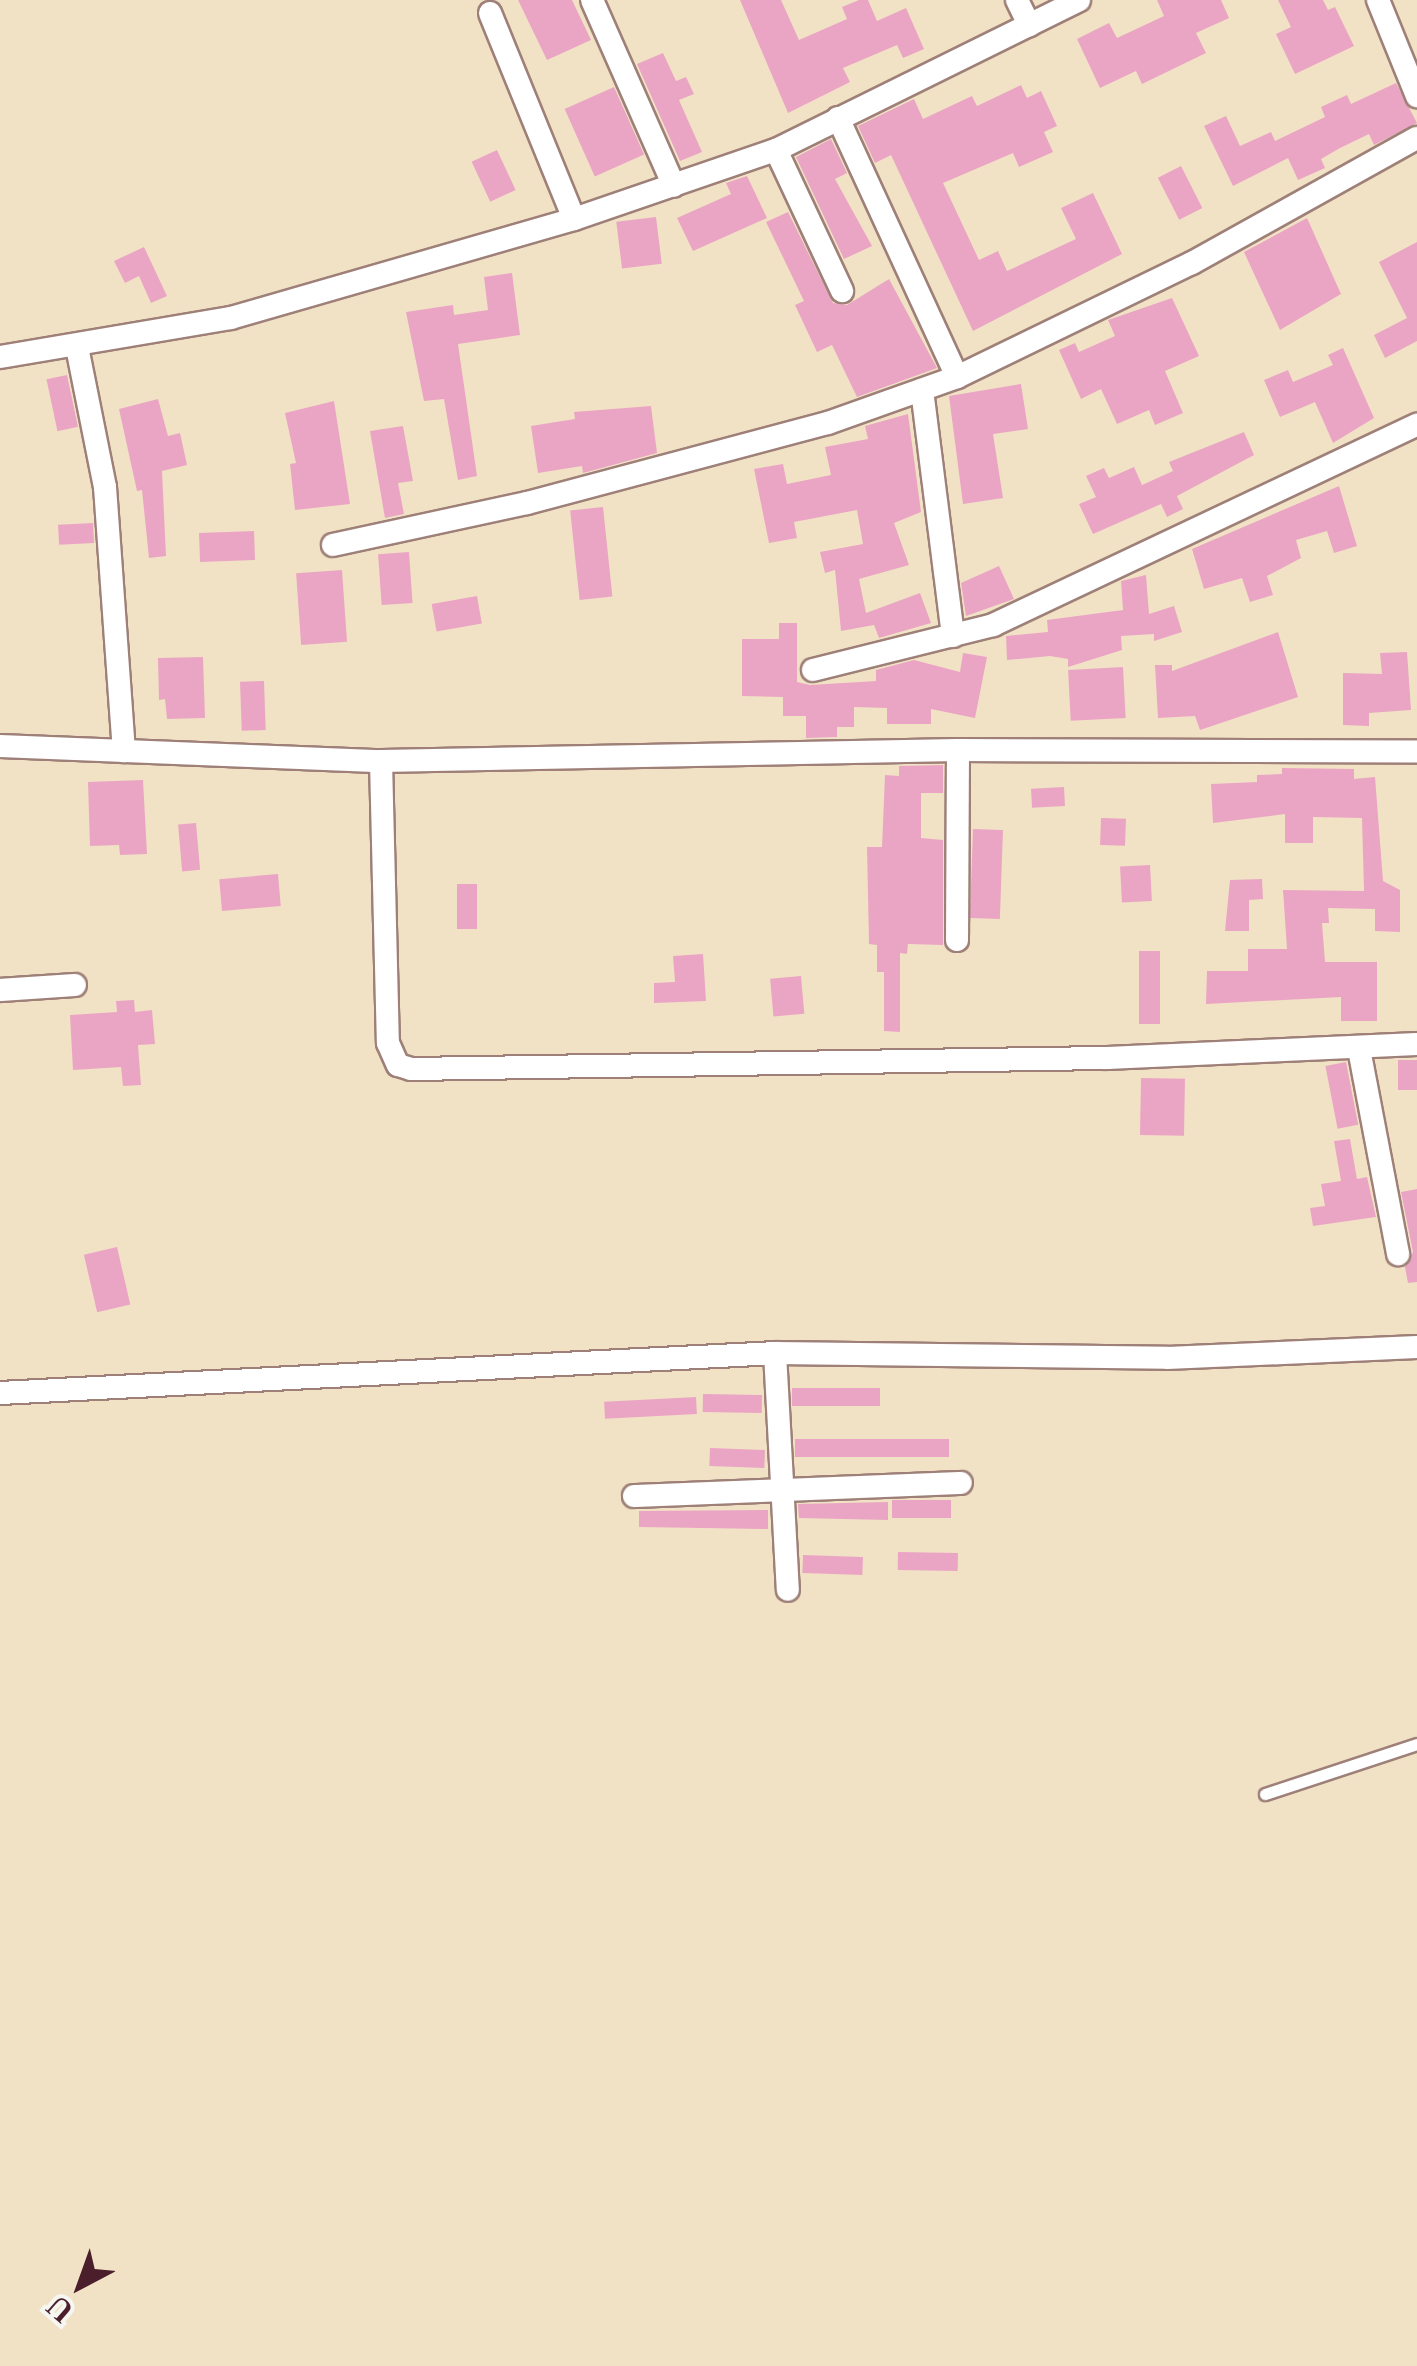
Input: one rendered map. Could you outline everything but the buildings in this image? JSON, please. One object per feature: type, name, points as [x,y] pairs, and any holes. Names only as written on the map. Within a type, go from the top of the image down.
[{"type":"street","points":[[592,0],[674,186]]},
{"type":"street","points":[[1018,0],[1028,25]]},
{"type":"street","points":[[0,357],[231,318],[574,219],[674,186],[776,150],[1078,0]]},
{"type":"street","points":[[1378,0],[1417,96]]},
{"type":"street","points":[[490,12],[574,219]]},
{"type":"street","points":[[838,118],[957,378]]},
{"type":"street","points":[[333,545],[546,498],[828,424],[957,378],[1192,263],[1417,138]]},
{"type":"street","points":[[776,150],[842,291]]},
{"type":"street","points":[[76,347],[105,487],[124,750]]},
{"type":"street","points":[[922,390],[954,636]]},
{"type":"street","points":[[813,670],[993,626],[1417,425]]},
{"type":"street","points":[[0,746],[380,761],[958,750],[1417,752]]},
{"type":"street","points":[[958,750],[958,940]]},
{"type":"street","points":[[380,761],[388,1043],[398,1065],[411,1069],[1359,1049],[1417,1044]]},
{"type":"street","points":[[0,990],[75,985]]},
{"type":"street","points":[[1359,1049],[1398,1254]]},
{"type":"street","points":[[0,1393],[776,1353],[1167,1358],[1417,1347]]},
{"type":"street","points":[[776,1353],[788,1590]]},
{"type":"street","points":[[634,1496],[781,1486],[962,1484]]},
{"type":"lane","points":[[1265,1794],[1417,1744]]}]
